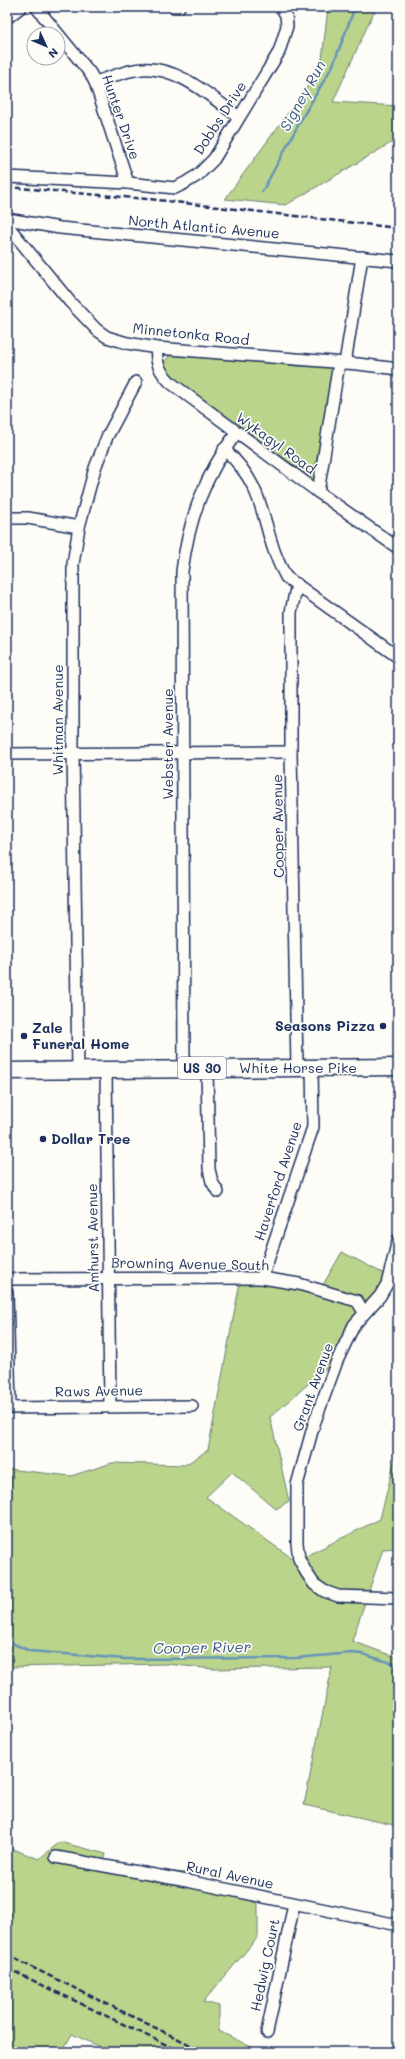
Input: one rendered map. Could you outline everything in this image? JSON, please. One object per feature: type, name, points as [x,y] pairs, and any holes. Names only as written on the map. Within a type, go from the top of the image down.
[{"type":"highway","name":"White Horse Pike","points":[[7,1071],[398,1066]]},
{"type":"street","points":[[7,18],[21,7]]},
{"type":"street","name":"Hunter Drive","points":[[36,7],[90,73],[128,183]]},
{"type":"street","points":[[174,7],[179,7]]},
{"type":"street","name":"Dobbs Drive","points":[[7,176],[128,183],[175,188],[198,175],[214,159],[279,52],[287,26],[286,15],[281,7]]},
{"type":"street","points":[[94,82],[142,69],[164,70],[199,89],[239,117]]},
{"type":"street","name":"North Atlantic Avenue","points":[[7,219],[32,224],[398,261]]},
{"type":"street","points":[[20,240],[24,230],[32,224]]},
{"type":"street","name":"Minnetonka Road","points":[[7,225],[70,302],[97,330],[107,337],[128,344],[157,348],[398,369]]},
{"type":"street","points":[[318,492],[362,257]]},
{"type":"street","name":"Wykagyl Road","points":[[157,348],[156,358],[163,375],[192,400],[398,548]]},
{"type":"street","name":"Whitman Avenue","points":[[78,1070],[73,753],[73,564],[79,527],[95,468],[107,437],[136,382]]},
{"type":"street","name":"Webster Avenue","points":[[184,1068],[182,578],[184,556],[192,520],[200,494],[224,449],[236,432]]},
{"type":"street","points":[[224,449],[238,461],[258,494],[278,562],[286,577],[398,657]]},
{"type":"street","points":[[7,518],[28,518],[79,527]]},
{"type":"street","name":"Cooper Avenue","points":[[297,584],[291,612],[291,752],[305,1068]]},
{"type":"street","points":[[7,754],[291,752]]},
{"type":"street","points":[[207,1068],[209,1169],[212,1182],[218,1192]]},
{"type":"street","name":"Haverford Avenue","points":[[262,1278],[314,1127],[305,1068]]},
{"type":"street","name":"Amhurst Avenue","points":[[106,1069],[110,1406]]},
{"type":"street","name":"Grant Avenue","points":[[398,1240],[387,1284],[380,1296],[364,1312],[354,1325],[337,1361],[301,1466],[297,1484],[299,1559],[314,1584],[324,1591],[338,1596],[398,1598]]},
{"type":"street","name":"Browning Avenue South","points":[[7,1279],[262,1278],[299,1284],[357,1301],[364,1312]]},
{"type":"street","points":[[7,1292],[9,1408]]},
{"type":"street","name":"Raws Avenue","points":[[9,1408],[192,1406]]},
{"type":"street","name":"Rural Avenue","points":[[56,1857],[398,1925]]},
{"type":"street","name":"Hedwig Court","points":[[266,2032],[294,1904]]},
{"type":"green space","points":[[328,7],[376,7],[333,102],[398,106],[398,149],[391,143],[286,205],[225,199],[321,68]]},
{"type":"green space","points":[[177,354],[298,366],[331,366],[333,376],[318,478],[314,479],[310,477],[169,375],[164,368],[164,362],[169,356]]},
{"type":"green space","points":[[342,1252],[392,1278],[337,1359],[270,1417],[289,1501],[276,1509],[232,1472],[206,1497],[296,1561],[380,1519],[398,1447],[398,1548],[383,1549],[352,1641],[398,1658],[398,1826],[304,1805],[332,1667],[213,1669],[167,1664],[7,1667],[7,1469],[71,1476],[112,1463],[185,1465],[208,1450],[240,1282],[320,1290]]},
{"type":"green space","points":[[60,1842],[106,1854],[103,1865],[185,1873],[258,1904],[258,1937],[203,2002],[219,2006],[219,2031],[261,2052],[111,2052],[72,2034],[62,2052],[7,2052],[7,1847],[39,1859]]},
{"type":"waterway","name":"Signey Run","points":[[262,192],[333,65],[355,7]]},
{"type":"waterway","name":"Cooper River","points":[[7,1641],[30,1651],[125,1659],[296,1658],[352,1653],[362,1654],[398,1665]]},
{"type":"railway","points":[[7,187],[158,200],[398,228]]},
{"type":"railway","points":[[7,1955],[205,2052]]},
{"type":"railway","points":[[7,1968],[181,2052]]},
{"type":"place","name":"Seasons Pizza","points":[[383,1026]]},
{"type":"place","name":"Zale Funeral Home","points":[[24,1036]]},
{"type":"place","name":"Dollar Tree","points":[[43,1139]]}]
